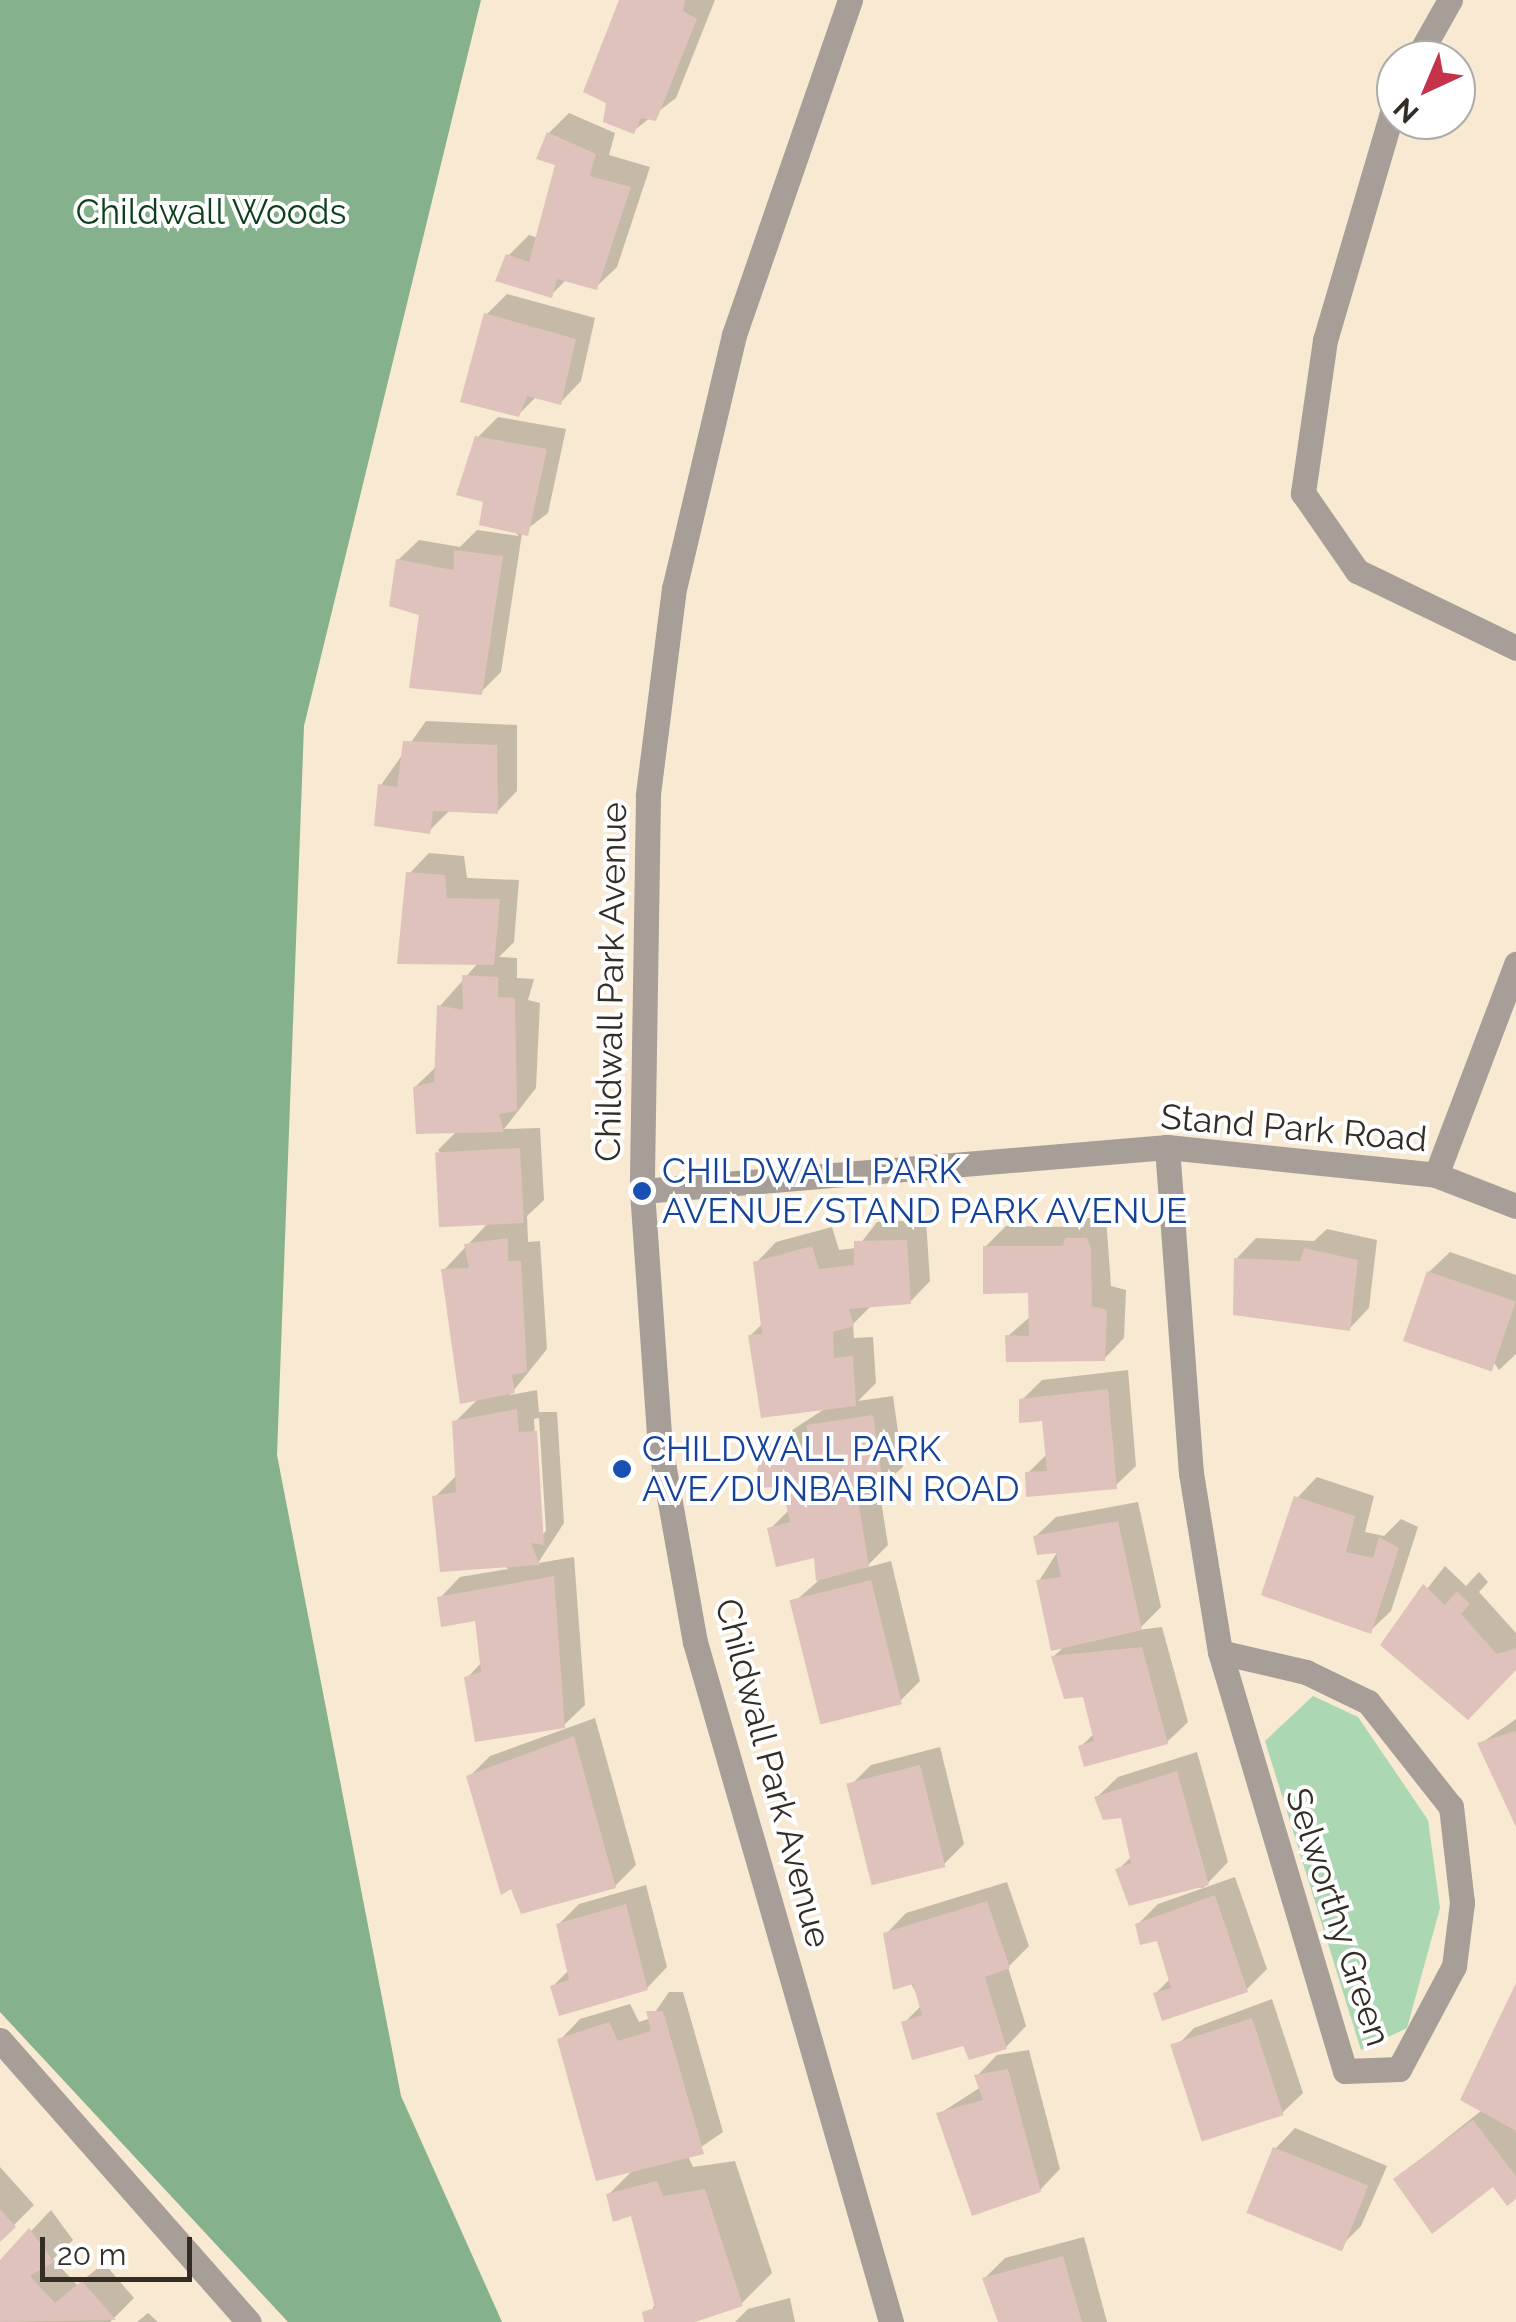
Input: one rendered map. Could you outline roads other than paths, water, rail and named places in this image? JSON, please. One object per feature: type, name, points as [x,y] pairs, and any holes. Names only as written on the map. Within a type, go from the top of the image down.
[{"type":"street","name":"Childwall Park Avenue","points":[[850,0],[734,334],[674,588],[648,795],[642,1192],[660,1446],[696,1642],[891,2322]]},
{"type":"street","points":[[1427,40],[1450,0]]},
{"type":"street","points":[[1384,140],[1326,340],[1303,492],[1356,571],[1516,648]]},
{"type":"street","points":[[1436,1175],[1516,964]]},
{"type":"street","name":"Stand Park Road","points":[[642,1192],[1167,1147],[1436,1175],[1516,1206]]},
{"type":"street","name":"Selworthy Green","points":[[1167,1147],[1190,1473],[1220,1652],[1344,2072],[1399,2070],[1454,1966],[1462,1903],[1451,1807],[1368,1702],[1306,1672],[1220,1652]]},
{"type":"street","points":[[0,2040],[249,2322]]},
{"type":"place","name":"CHILDWALL PARK AVENUE/STAND PARK AVENUE","points":[[642,1191]]},
{"type":"place","name":"CHILDWALL PARK AVE/DUNBABIN ROAD","points":[[622,1469]]},
{"type":"park label","name":"Childwall Woods","points":[[211,212]]}]
